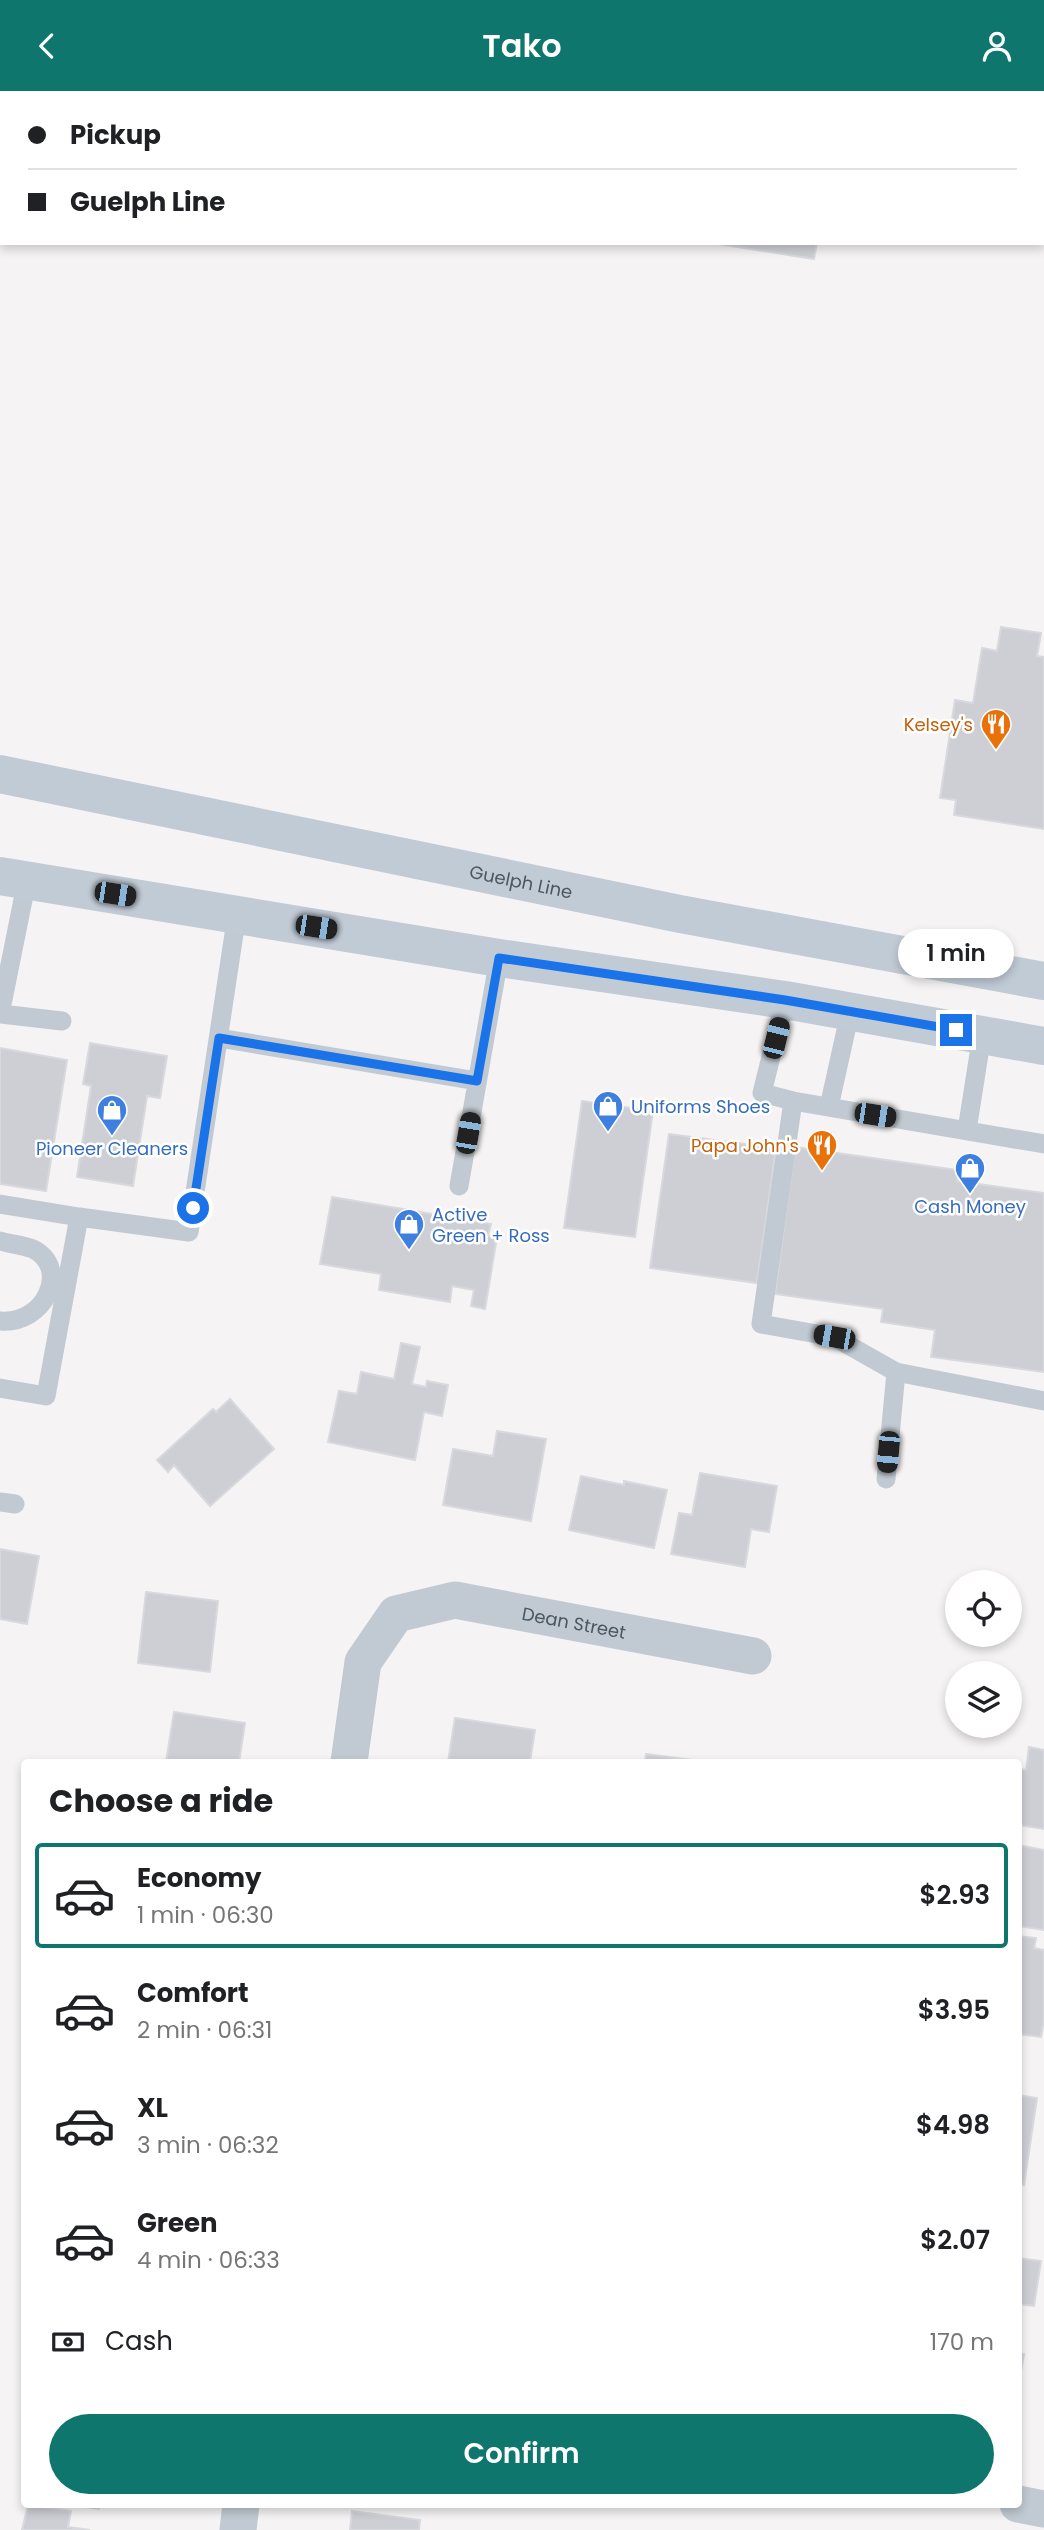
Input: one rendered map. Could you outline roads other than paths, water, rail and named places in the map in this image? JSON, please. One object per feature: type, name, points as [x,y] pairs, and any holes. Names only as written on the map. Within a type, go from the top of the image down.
[{"type":"main road","name":"Guelph Line","points":[[0,774],[667,911],[1044,981]]},
{"type":"main road","points":[[14,878],[499,958],[785,1000],[1044,1046]]},
{"type":"street","name":"Dean Street","points":[[349,1759],[363,1662],[396,1614],[455,1600],[753,1656]]},
{"type":"street","points":[[1022,2505],[1044,2509]]},
{"type":"street","points":[[237,2530],[240,2508]]},
{"type":"lane","points":[[14,878],[0,1014],[62,1021]]},
{"type":"lane","points":[[0,1204],[190,1232],[237,914]]},
{"type":"lane","points":[[459,1186],[499,958]]},
{"type":"lane","points":[[785,1000],[762,1093],[793,1101],[1044,1144]]},
{"type":"lane","points":[[829,1107],[850,1011]]},
{"type":"lane","points":[[967,1131],[982,1035]]},
{"type":"lane","points":[[219,1038],[477,1081]]},
{"type":"lane","points":[[793,1101],[761,1325],[834,1337],[896,1372],[1044,1401]]},
{"type":"lane","points":[[0,1388],[46,1396],[79,1217]]},
{"type":"lane","points":[[0,1241],[34,1250],[49,1265],[51,1284],[45,1302],[33,1314],[10,1322],[0,1321]]},
{"type":"lane","points":[[886,1479],[896,1372]]},
{"type":"place","name":"Kelsey's","points":[[996,751]]},
{"type":"place","name":"Uniforms Shoes","points":[[608,1133]]},
{"type":"place","name":"Pioneer Cleaners","points":[[112,1137]]},
{"type":"place","name":"Papa John's","points":[[822,1172]]},
{"type":"place","name":"Cash Money","points":[[970,1195]]},
{"type":"place","name":"Active Green + Ross","points":[[409,1251]]}]
